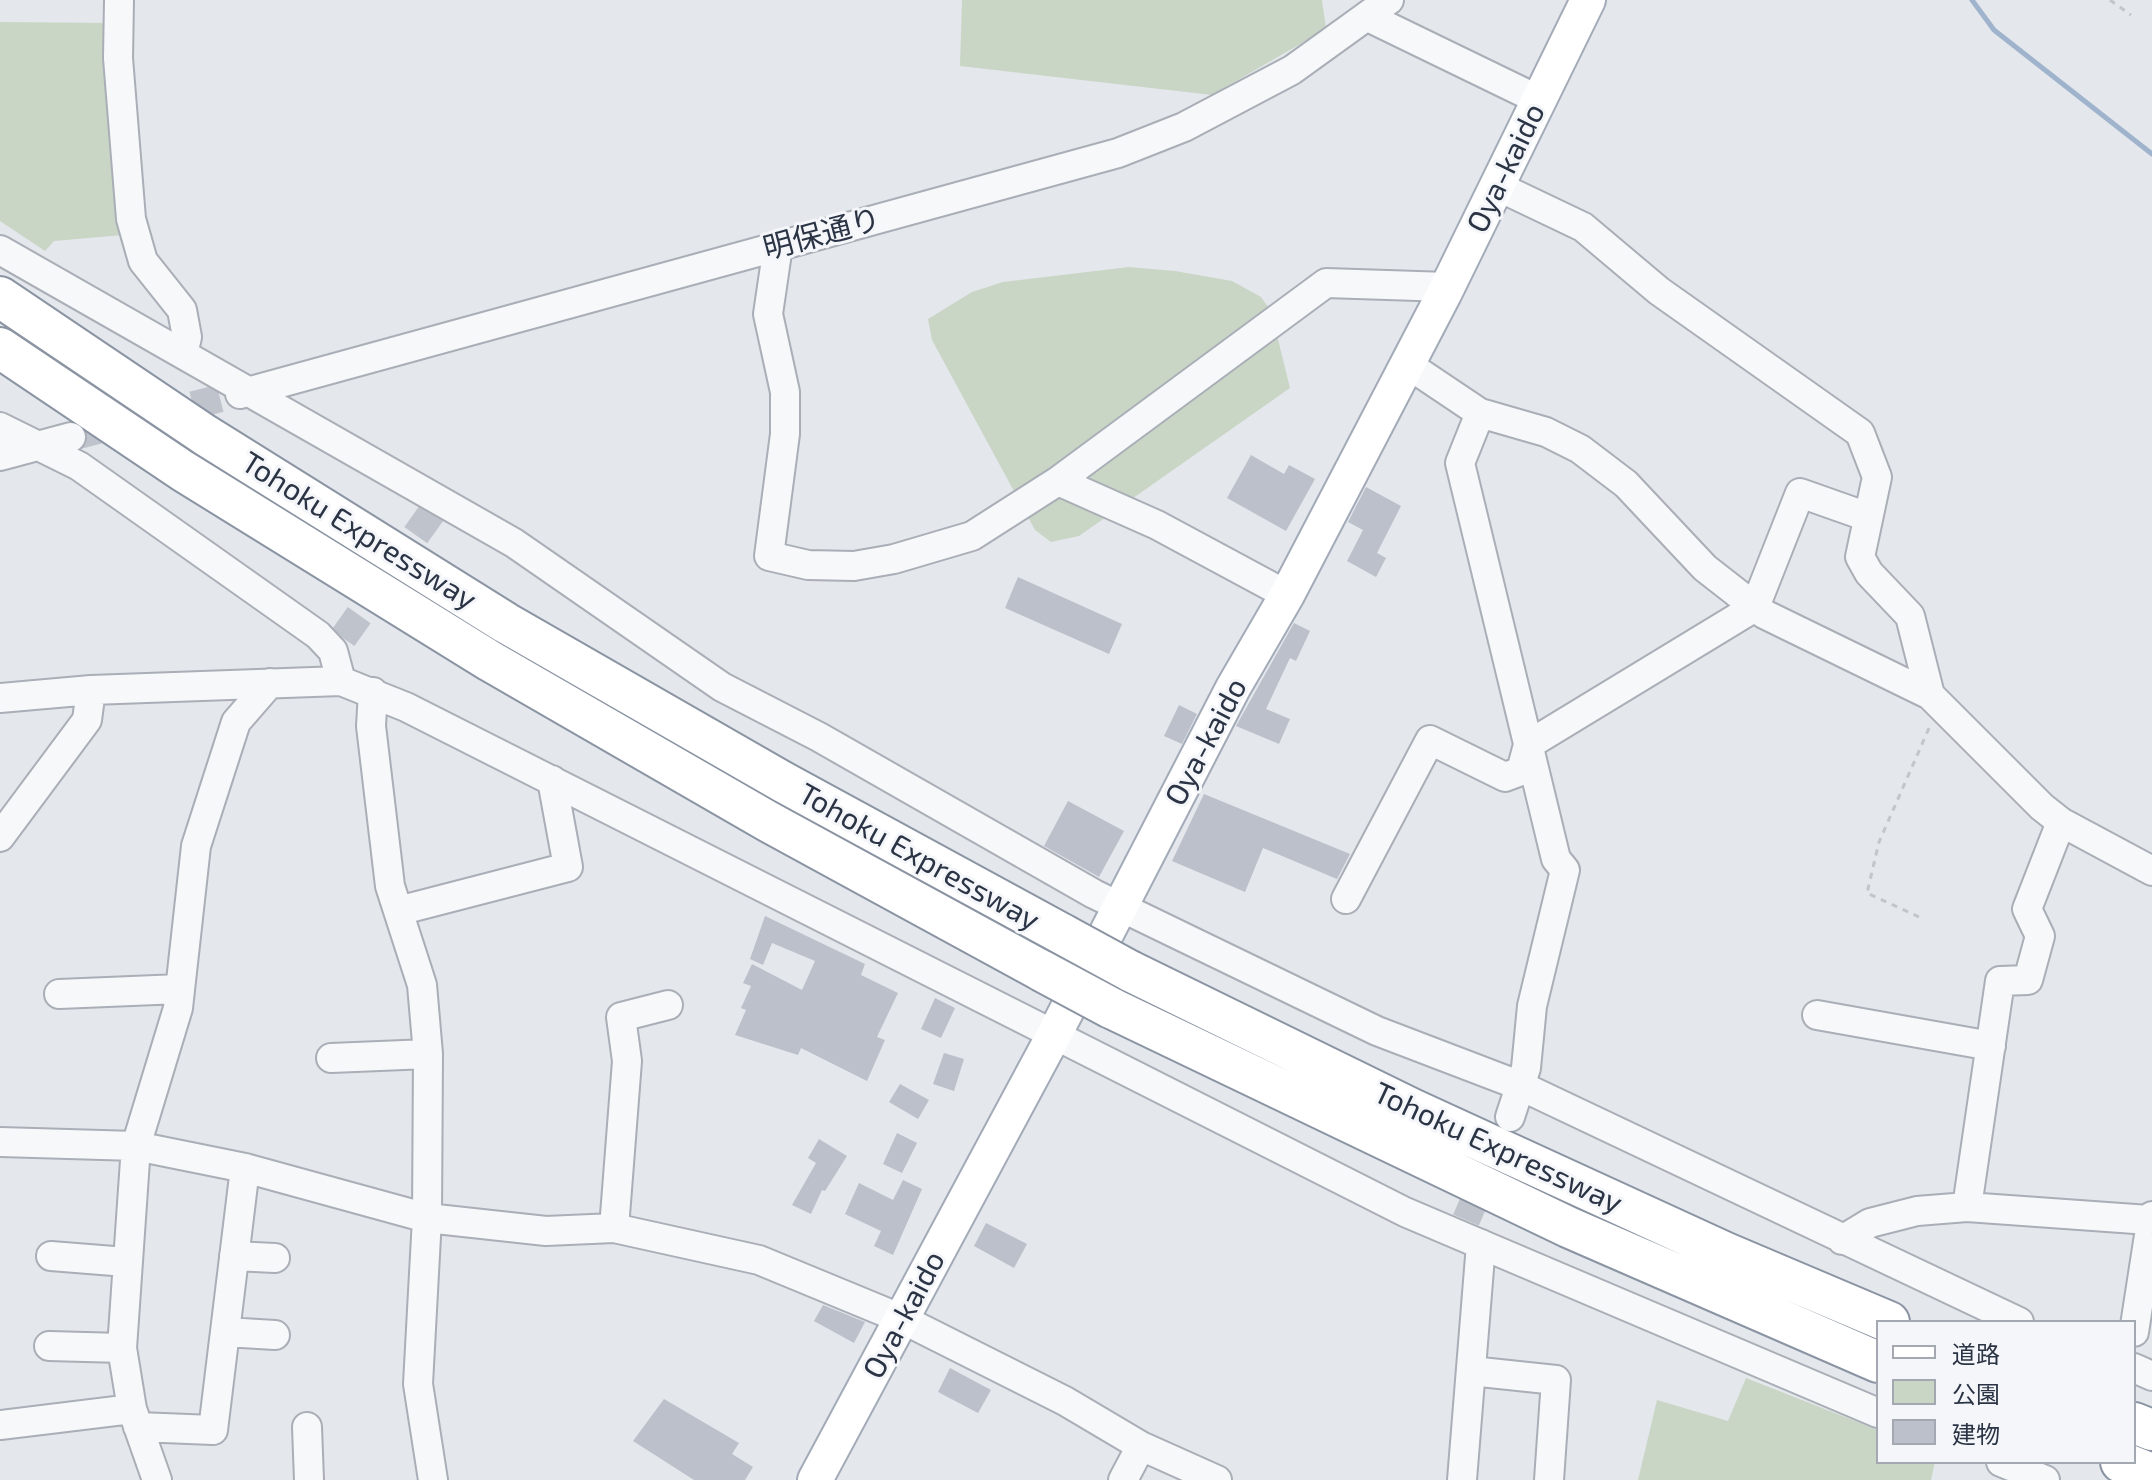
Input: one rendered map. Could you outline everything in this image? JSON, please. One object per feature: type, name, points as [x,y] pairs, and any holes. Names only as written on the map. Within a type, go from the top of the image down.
[{"type":"highway","name":"Tohoku Expressway","points":[[0,297],[205,435],[506,623],[783,782],[1130,971],[1441,1123],[1726,1253],[1884,1320]]},
{"type":"highway","name":"Tohoku Expressway","points":[[0,348],[183,471],[490,661],[769,822],[1042,971],[1111,1008],[1568,1227],[1876,1361]]},
{"type":"highway","points":[[2126,1464],[2152,1474]]},
{"type":"main road","name":"Oya-kaido","points":[[815,1480],[1055,1033],[1226,702],[1287,595],[1448,287],[1588,0]]},
{"type":"street","points":[[119,0],[118,58],[131,219],[143,261],[182,310],[187,337],[183,354]]},
{"type":"street","points":[[1378,8],[1539,100]]},
{"type":"street","name":"明保通り","points":[[237,394],[1118,153],[1184,127],[1292,70],[1378,8]]},
{"type":"street","points":[[1497,186],[1583,227],[1659,291],[1860,433],[1877,477],[1860,557],[1869,573],[1910,616],[1934,700]]},
{"type":"street","points":[[778,246],[768,314],[785,392],[785,434],[769,556],[808,565],[854,566],[894,559],[972,536],[1058,481],[1326,283],[1448,287]]},
{"type":"street","points":[[0,250],[183,354],[237,394],[514,543],[722,687],[819,737],[1120,906],[1377,1031],[1521,1086],[2015,1320]]},
{"type":"street","points":[[1407,364],[1480,413],[1546,432],[1580,449],[1626,484],[1705,568],[1755,607],[1934,700],[2061,822],[2152,871]]},
{"type":"street","points":[[1480,413],[1460,463],[1556,859],[1565,870],[1532,1006],[1521,1086],[1510,1117]]},
{"type":"street","points":[[0,427],[79,466],[318,635],[338,644],[341,681]]},
{"type":"street","points":[[0,456],[71,437]]},
{"type":"street","points":[[1058,481],[1157,525],[1287,595]]},
{"type":"street","points":[[1346,899],[1430,740],[1505,777],[1521,771],[1528,745],[1755,607],[1800,493],[1868,517]]},
{"type":"street","points":[[0,698],[91,690],[341,681],[373,692],[1405,1212],[1469,1233],[1876,1412]]},
{"type":"street","points":[[157,1480],[135,1418],[122,1348],[136,1146],[178,1008],[196,846],[236,722],[270,683]]},
{"type":"street","points":[[0,837],[87,720],[91,690]]},
{"type":"street","points":[[373,692],[371,726],[390,886],[422,985],[428,1054],[427,1218],[418,1384],[433,1480]]},
{"type":"street","points":[[398,911],[568,867],[552,780]]},
{"type":"street","points":[[1967,1207],[2000,981],[2028,980],[2040,936],[2027,909],[2061,822]]},
{"type":"street","points":[[59,994],[180,989]]},
{"type":"street","points":[[614,1228],[627,1061],[621,1017],[668,1005]]},
{"type":"street","points":[[1817,1015],[1991,1046]]},
{"type":"street","points":[[331,1058],[428,1054]]},
{"type":"street","points":[[0,1142],[136,1146],[245,1168],[427,1218],[546,1231],[614,1228],[759,1260],[902,1319],[1065,1401],[1141,1446],[1213,1479]]},
{"type":"street","points":[[0,1425],[135,1418],[213,1430],[245,1168]]},
{"type":"street","points":[[1842,1240],[1870,1223],[1917,1211],[1967,1207],[2151,1218],[2136,1320]]},
{"type":"street","points":[[1462,1480],[1471,1371],[1469,1233]]},
{"type":"street","points":[[51,1256],[126,1262]]},
{"type":"street","points":[[234,1256],[275,1258]]},
{"type":"street","points":[[225,1332],[275,1335]]},
{"type":"street","points":[[49,1346],[122,1348]]},
{"type":"street","points":[[1471,1371],[1556,1380],[1549,1480]]},
{"type":"street","points":[[307,1427],[309,1480]]},
{"type":"street","points":[[1123,1480],[1141,1446]]},
{"type":"street","points":[[2006,1464],[2045,1480]]},
{"type":"path","points":[[2110,0],[2131,15]]},
{"type":"path","points":[[1919,917],[1867,893],[1879,842],[1934,700]]},
{"type":"green space","points":[[962,0],[1322,0],[1326,29],[1212,95],[960,66]]},
{"type":"green space","points":[[0,22],[111,23],[123,235],[54,241],[45,251],[0,221]]},
{"type":"green space","points":[[1129,267],[1232,281],[1261,297],[1271,311],[1290,388],[1079,536],[1051,542],[1035,530],[932,340],[928,319],[972,292],[1003,282]]},
{"type":"green space","points":[[1746,1378],[1876,1429],[1876,1464],[1935,1464],[1931,1480],[1638,1480],[1657,1400],[1728,1421]]},
{"type":"building","points":[[1251,455],[1284,474],[1289,465],[1315,479],[1286,531],[1227,498]]},
{"type":"building","points":[[1366,487],[1401,506],[1377,553],[1386,558],[1376,577],[1347,561],[1363,530],[1348,522]]},
{"type":"building","points":[[1018,577],[1122,624],[1109,654],[1005,608]]},
{"type":"building","points":[[1294,623],[1310,631],[1296,661],[1290,658],[1266,709],[1290,719],[1279,744],[1236,726]]},
{"type":"building","points":[[1179,705],[1197,714],[1182,744],[1164,736]]},
{"type":"building","points":[[1204,794],[1350,854],[1337,879],[1263,848],[1245,892],[1172,861]]},
{"type":"building","points":[[1068,801],[1124,831],[1099,877],[1044,846]]},
{"type":"building","points":[[765,916],[865,964],[861,975],[898,993],[877,1037],[885,1040],[867,1081],[801,1048],[798,1055],[735,1035],[746,1010],[741,1008],[751,986],[743,983],[752,964],[802,990],[815,961],[772,943],[763,965],[750,959]]},
{"type":"building","points":[[935,998],[955,1008],[941,1038],[921,1029]]},
{"type":"building","points":[[944,1053],[964,1059],[954,1091],[933,1084]]},
{"type":"building","points":[[900,1084],[929,1100],[918,1119],[889,1102]]},
{"type":"building","points":[[897,1133],[917,1143],[902,1173],[883,1164]]},
{"type":"building","points":[[819,1139],[847,1156],[825,1191],[822,1190],[811,1214],[792,1205],[816,1163],[808,1158]]},
{"type":"building","points":[[903,1180],[922,1189],[893,1255],[874,1246],[881,1231],[845,1214],[859,1183],[893,1200]]},
{"type":"building","points":[[986,1223],[1027,1244],[1014,1268],[974,1246]]},
{"type":"building","points":[[823,1305],[865,1322],[854,1343],[814,1321]]},
{"type":"building","points":[[950,1368],[991,1390],[978,1413],[938,1392]]},
{"type":"building","points":[[664,1399],[739,1443],[732,1454],[753,1467],[745,1480],[694,1480],[633,1441]]},
{"type":"waterway","points":[[1972,0],[1994,30],[2152,154]]},
{"type":"tunnel","points":[[71,437],[225,397]]},
{"type":"tunnel","points":[[343,638],[435,508]]},
{"type":"tunnel","points":[[1466,1220],[1488,1169]]}]
